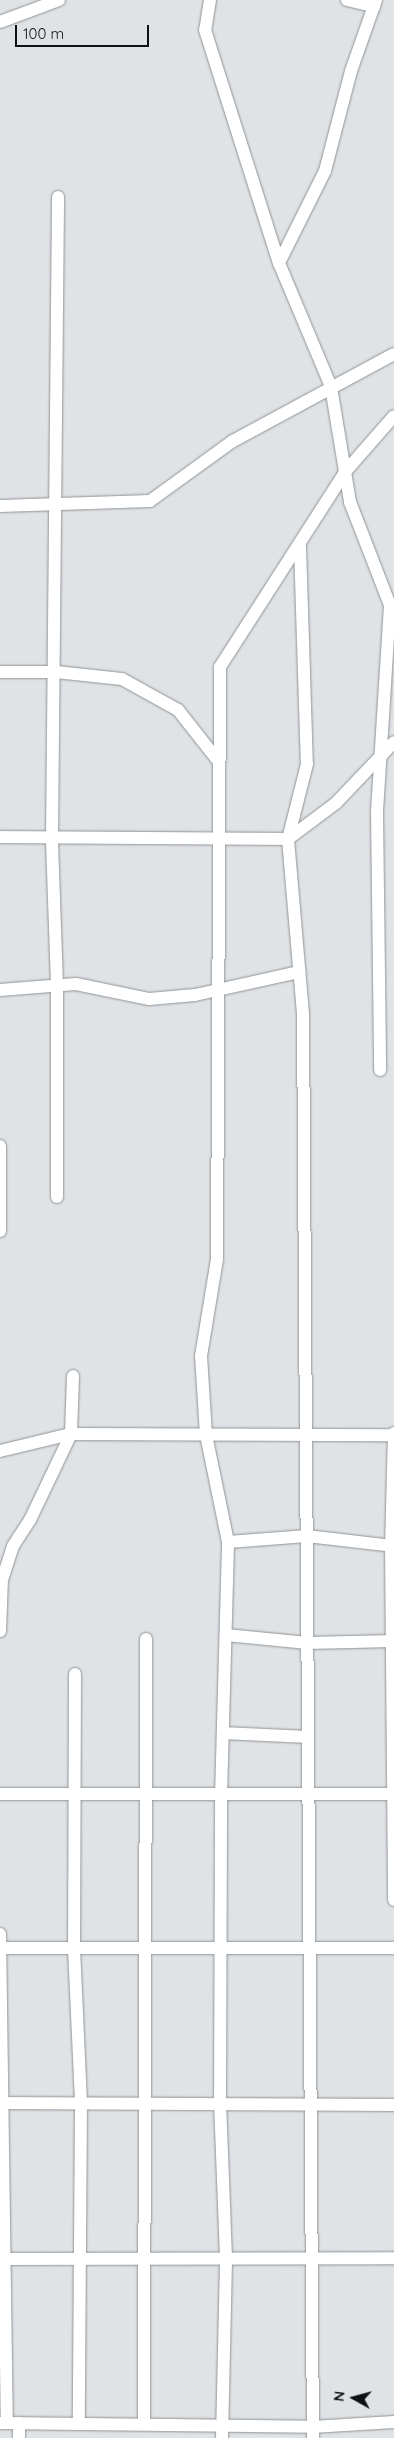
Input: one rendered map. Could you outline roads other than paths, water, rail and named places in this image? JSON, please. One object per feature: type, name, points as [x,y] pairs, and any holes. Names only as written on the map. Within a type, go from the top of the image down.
[{"type":"street","points":[[0,22],[59,0]]},
{"type":"street","points":[[210,0],[205,30],[279,263],[330,387],[350,502],[390,605],[377,811],[380,1070]]},
{"type":"street","points":[[279,263],[326,171],[351,71],[375,3],[347,0]]},
{"type":"street","points":[[57,1197],[57,985],[52,839],[56,672],[58,198]]},
{"type":"street","points":[[0,506],[150,501],[233,441],[394,354]]},
{"type":"street","points":[[221,2432],[226,2258],[220,2104],[221,1796],[228,1542],[206,1435],[201,1356],[217,1259],[220,667],[300,546],[345,472],[394,416]]},
{"type":"street","points":[[300,546],[306,764],[288,839],[303,1014],[312,2432]]},
{"type":"street","points":[[0,672],[56,672],[122,679],[178,710],[219,762]]},
{"type":"street","points":[[0,837],[52,839],[288,839],[336,803],[394,742]]},
{"type":"street","points":[[0,990],[57,985],[102,987],[149,999],[218,990],[299,972]]},
{"type":"street","points":[[0,1146],[0,1231]]},
{"type":"street","points":[[0,1630],[2,1580],[12,1546],[30,1520],[71,1434],[73,1376]]},
{"type":"street","points":[[0,1451],[71,1434],[394,1434],[392,1546],[394,1900]]},
{"type":"street","points":[[228,1542],[307,1536],[392,1546]]},
{"type":"street","points":[[226,1635],[308,1643],[393,1641]]},
{"type":"street","points":[[144,2424],[143,1795],[146,1639]]},
{"type":"street","points":[[76,1674],[74,1948],[81,2103],[79,2424]]},
{"type":"street","points":[[224,1733],[308,1737]]},
{"type":"street","points":[[0,1794],[309,1796],[393,1794]]},
{"type":"street","points":[[0,1934],[3,2259],[9,2423],[19,2438]]},
{"type":"street","points":[[0,1948],[394,1948]]},
{"type":"street","points":[[1,2103],[394,2105]]},
{"type":"street","points":[[3,2259],[394,2258]]},
{"type":"street","points":[[9,2423],[144,2424],[221,2432],[312,2432],[394,2422]]}]
